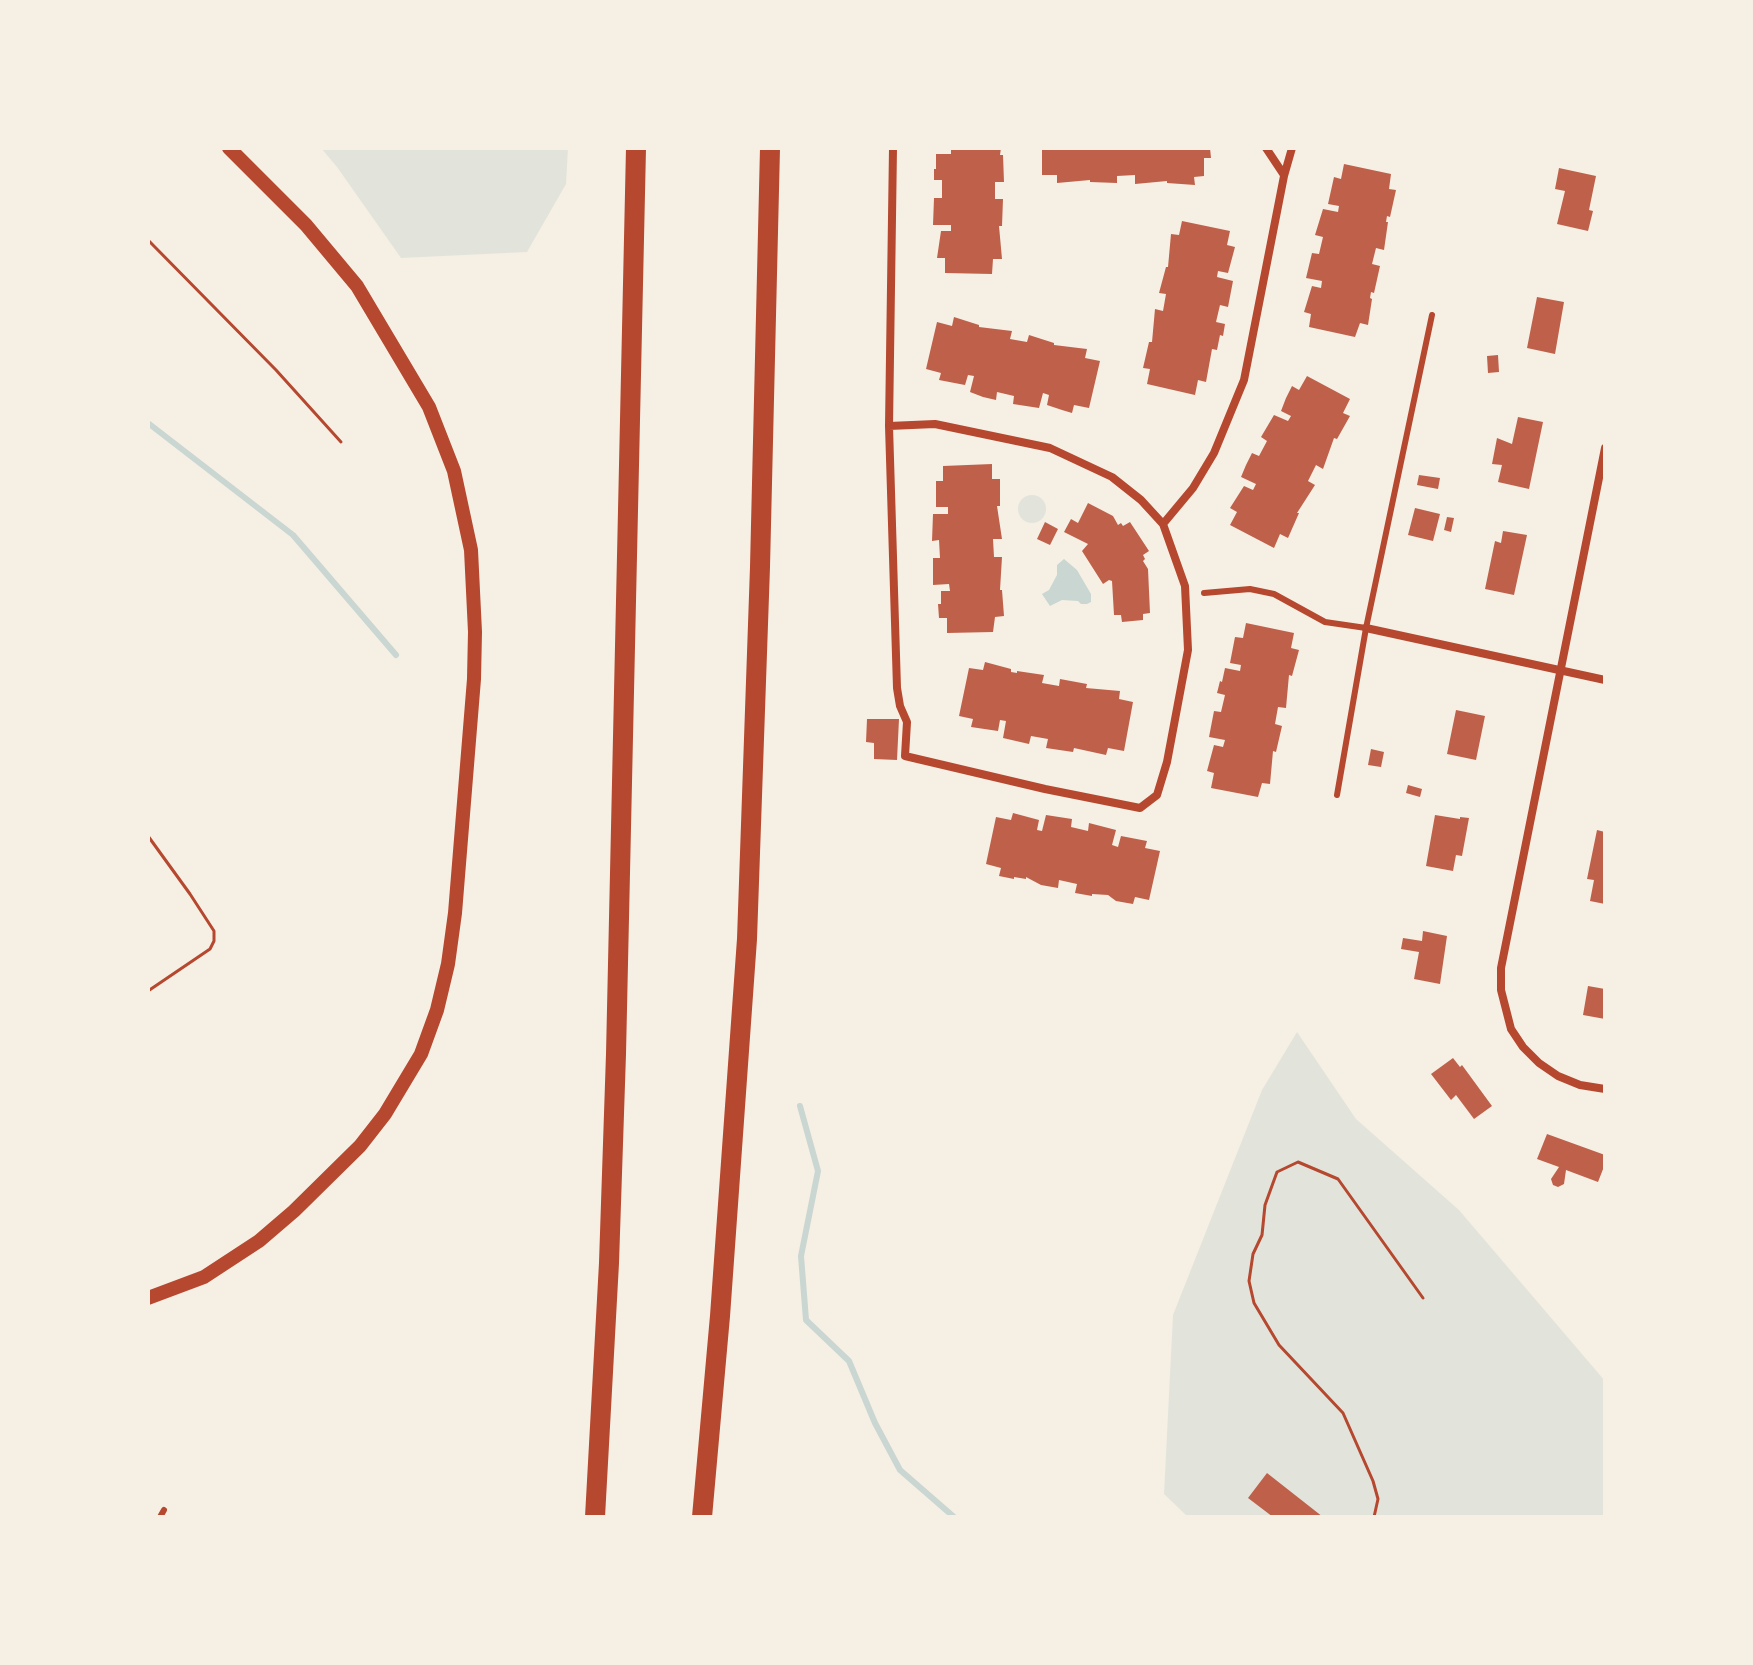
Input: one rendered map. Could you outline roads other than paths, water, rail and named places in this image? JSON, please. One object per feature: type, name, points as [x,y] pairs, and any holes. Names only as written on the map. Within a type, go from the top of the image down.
[{"type":"highway","points":[[595,1517],[609,1263],[616,1054],[636,148]]},
{"type":"highway","points":[[702,1517],[747,939],[770,148]]},
{"type":"street","points":[[148,1298],[204,1277],[232,1260],[294,1211],[360,1146],[391,1104],[421,1054],[437,1010],[450,951],[474,679],[474,600],[469,538],[454,471],[429,407],[357,286],[306,225],[229,148]]},
{"type":"street","points":[[889,426],[935,424],[1050,448],[1112,477],[1141,500],[1163,524],[1185,586],[1188,650],[1167,762],[1157,795],[1140,808],[905,756],[907,722],[897,688],[889,426],[893,148]]},
{"type":"street","points":[[1266,148],[1284,176]]},
{"type":"street","points":[[1163,524],[1193,488],[1214,453],[1244,380],[1292,148]]},
{"type":"street","points":[[1604,454],[1501,968],[1501,990],[1511,1029],[1539,1063],[1569,1080],[1605,1089]]},
{"type":"street","points":[[1366,628],[1605,680]]},
{"type":"lane","points":[[1337,795],[1366,628],[1432,315]]},
{"type":"lane","points":[[1204,593],[1250,589],[1274,594],[1325,622],[1366,628]]},
{"type":"waterway","points":[[148,423],[293,535],[396,655]]},
{"type":"waterway","points":[[800,1106],[818,1171],[801,1256],[806,1320],[849,1361],[875,1423],[900,1470],[954,1517]]}]
